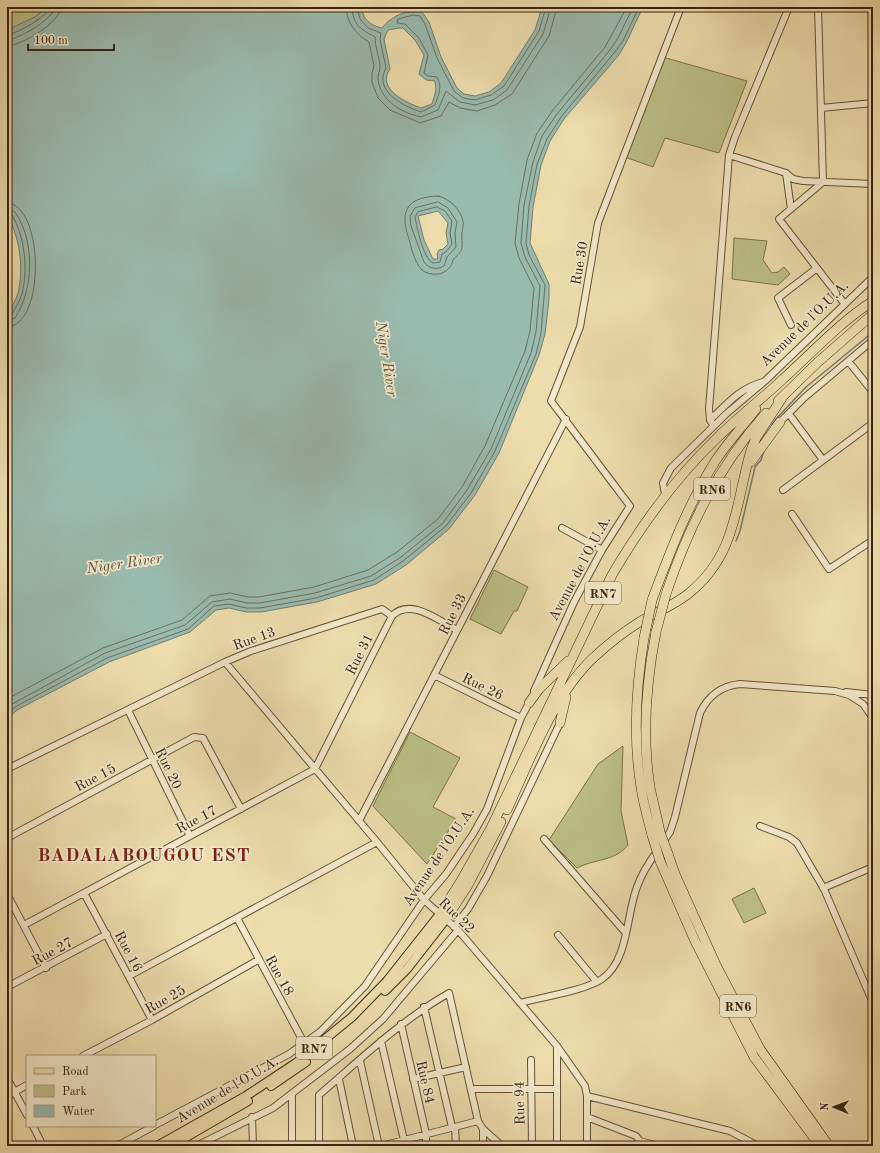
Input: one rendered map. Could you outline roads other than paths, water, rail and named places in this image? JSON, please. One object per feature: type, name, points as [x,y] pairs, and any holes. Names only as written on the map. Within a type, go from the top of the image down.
[{"type":"highway","name":"Avenue de l'O.U.A.","points":[[768,393],[849,319],[873,302]]},
{"type":"highway","name":"RN6","points":[[820,1146],[754,1057],[708,967],[660,861],[646,749],[646,708],[651,660],[656,632],[666,594],[685,541],[698,512],[733,453],[782,398],[818,362],[873,314]]},
{"type":"highway","name":"RN7","points":[[443,916],[491,828],[612,575],[631,542],[665,494],[718,437],[768,393]]},
{"type":"highway","name":"RN6","points":[[768,393],[716,460],[698,492],[670,552],[652,600],[640,661],[637,708],[638,752],[641,787],[656,833],[668,854],[675,874],[716,965],[760,1049],[829,1146]]},
{"type":"highway","name":"RN7","points":[[443,916],[468,885],[486,853],[550,719],[569,686],[592,658],[639,622],[688,594],[716,564],[731,534],[746,470],[756,438],[782,398]]},
{"type":"highway","points":[[746,470],[780,422]]},
{"type":"highway","points":[[529,703],[539,689],[572,658]]},
{"type":"highway","points":[[560,723],[569,686]]},
{"type":"main road","name":"Avenue de l'O.U.A.","points":[[157,1146],[246,1096],[296,1063],[352,1017],[387,981],[443,916]]},
{"type":"main road","name":"Avenue de l'O.U.A.","points":[[171,1146],[248,1101],[297,1070],[355,1021],[407,969],[443,916]]},
{"type":"street","name":"Rue 30","points":[[630,506],[551,401],[580,327],[598,223],[681,7]]},
{"type":"street","points":[[712,423],[709,409],[729,155],[735,137],[789,7]]},
{"type":"street","points":[[818,7],[823,182]]},
{"type":"street","points":[[854,8],[873,7]]},
{"type":"street","points":[[821,108],[873,103]]},
{"type":"street","points":[[729,155],[786,173],[793,179],[873,184]]},
{"type":"street","points":[[786,173],[791,209]]},
{"type":"street","points":[[823,182],[779,219],[844,303]]},
{"type":"street","points":[[791,325],[778,298],[817,268]]},
{"type":"street","name":"Avenue de l'O.U.A.","points":[[665,494],[664,484],[671,468],[712,423],[765,381],[844,303],[873,277]]},
{"type":"street","points":[[780,422],[804,398],[873,340]]},
{"type":"street","points":[[848,361],[873,392]]},
{"type":"street","points":[[789,414],[823,460]]},
{"type":"street","name":"Rue 33","points":[[359,820],[566,419]]},
{"type":"street","points":[[783,490],[873,423]]},
{"type":"street","name":"Avenue de l'O.U.A.","points":[[156,1125],[289,1054],[320,1032],[365,986],[424,900],[446,874],[469,841],[487,809],[521,718],[574,602],[602,550],[630,506]]},
{"type":"street","points":[[792,514],[828,569],[873,540]]},
{"type":"street","points":[[562,528],[602,550]]},
{"type":"street","name":"Rue 13","points":[[7,770],[251,650],[382,609],[392,616]]},
{"type":"street","points":[[392,616],[402,609],[418,610],[457,630]]},
{"type":"street","name":"Rue 31","points":[[315,769],[392,616]]},
{"type":"street","name":"Rue 22","points":[[225,662],[359,820],[424,900],[456,929],[557,1046],[579,1075],[585,1086],[587,1096],[587,1146]]},
{"type":"street","name":"Rue 26","points":[[434,675],[521,718]]},
{"type":"street","points":[[520,1003],[590,985],[597,982],[612,970],[620,954],[632,903],[642,873],[670,832],[694,732],[705,702],[722,688],[740,684],[861,692],[873,695]]},
{"type":"street","points":[[835,691],[857,699],[867,708],[873,718]]},
{"type":"street","name":"Rue 20","points":[[128,710],[151,760],[190,836]]},
{"type":"street","points":[[196,1146],[252,1117],[273,1108],[292,1095],[350,1049],[383,1019],[456,929],[468,909],[487,876],[560,723]]},
{"type":"street","name":"Rue 15","points":[[7,838],[194,737],[203,738],[241,809]]},
{"type":"street","name":"Rue 17","points":[[24,925],[315,769]]},
{"type":"street","points":[[760,826],[797,842],[823,888],[873,1004]]},
{"type":"street","points":[[544,839],[625,932]]},
{"type":"street","points":[[129,976],[377,842]]},
{"type":"street","points":[[823,888],[873,867]]},
{"type":"street","name":"Rue 16","points":[[84,893],[152,1020]]},
{"type":"street","points":[[7,894],[46,968]]},
{"type":"street","name":"Rue 18","points":[[236,918],[304,1043]]},
{"type":"street","name":"Rue 27","points":[[7,988],[107,934]]},
{"type":"street","points":[[558,935],[597,982]]},
{"type":"street","name":"Rue 25","points":[[85,1055],[152,1020],[258,960]]},
{"type":"street","points":[[319,1146],[319,1095],[401,1024],[424,1007],[449,993],[478,1121],[483,1129],[502,1146]]},
{"type":"street","points":[[424,1007],[454,1127],[456,1146]]},
{"type":"street","name":"Rue 84","points":[[401,1024],[426,1134],[426,1146]]},
{"type":"street","points":[[381,1041],[404,1140]]},
{"type":"street","points":[[557,1046],[557,1146]]},
{"type":"street","name":"Rue 94","points":[[531,1060],[532,1146]]},
{"type":"street","points":[[360,1061],[380,1146],[478,1121]]},
{"type":"street","points":[[413,1079],[466,1067]]},
{"type":"street","points":[[7,1078],[26,1113]]},
{"type":"street","points":[[339,1079],[353,1146]]},
{"type":"street","points":[[7,1096],[26,1085]]},
{"type":"street","points":[[471,1089],[557,1090]]},
{"type":"street","points":[[292,1095],[292,1146]]},
{"type":"street","points":[[587,1096],[730,1131],[758,1146]]},
{"type":"street","points":[[252,1117],[252,1146]]},
{"type":"street","points":[[587,1117],[636,1136],[640,1143],[658,1146]]},
{"type":"street","points":[[34,1127],[43,1146]]},
{"type":"street","name":"Avenue de l'O.U.A.","points":[[117,1146],[152,1127]]},
{"type":"street","points":[[483,1129],[483,1146]]},
{"type":"water","name":"Niger River","points":[[48,7],[361,7],[366,19],[370,23],[382,28],[386,23],[400,14],[422,12],[429,22],[441,57],[457,88],[464,94],[475,96],[489,92],[501,83],[535,30],[542,7],[643,7],[626,43],[618,56],[564,119],[550,141],[541,165],[533,207],[530,243],[549,284],[549,300],[545,334],[539,355],[499,453],[475,495],[449,529],[406,565],[376,584],[317,602],[261,612],[246,612],[229,608],[216,610],[190,632],[109,662],[17,710],[7,719],[7,315],[18,293],[21,263],[18,243],[7,215],[7,30],[35,17]],"holes":[[[403,28],[415,40],[424,55],[419,74],[426,80],[435,81],[436,90],[432,104],[421,108],[401,99],[390,89],[387,83],[387,76],[390,69],[384,39],[388,30]],[[438,211],[448,223],[446,233],[448,244],[443,249],[439,250],[437,254],[438,259],[433,259],[424,240],[418,216]]]},
{"type":"waterway","points":[[772,425],[806,387],[873,332]]},
{"type":"waterway","points":[[736,541],[740,531],[755,467],[761,460],[764,451]]},
{"type":"district","name":"BADALABOUGOU EST","points":[[144,855]]}]
